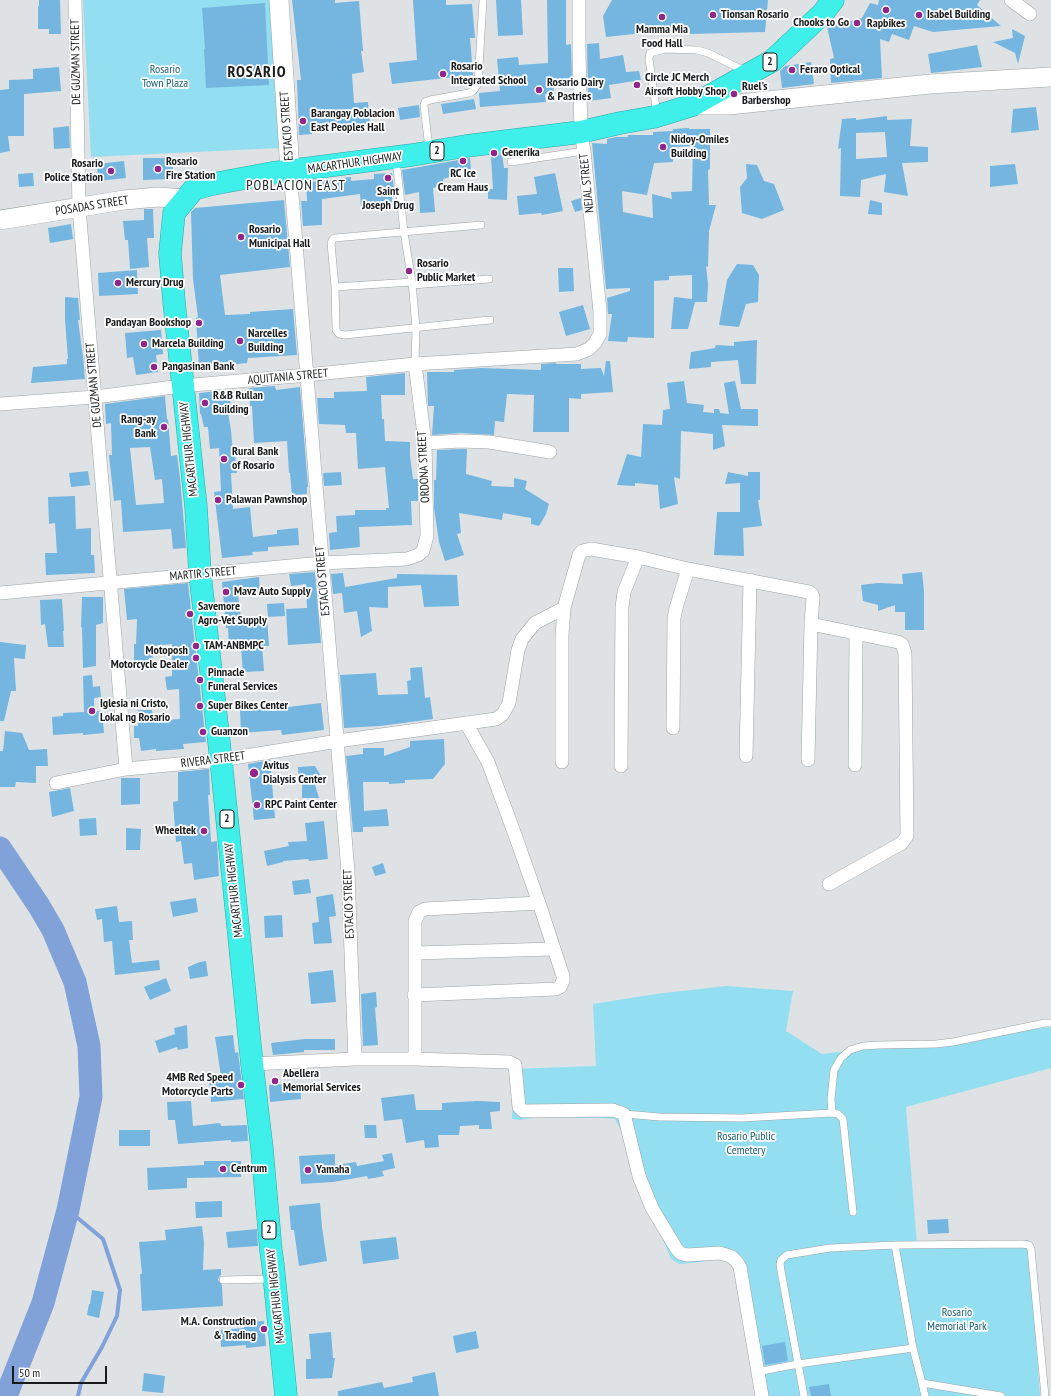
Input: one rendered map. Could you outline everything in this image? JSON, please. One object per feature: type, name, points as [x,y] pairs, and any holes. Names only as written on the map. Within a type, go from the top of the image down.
[{"type":"highway","name":"MACARTHUR HIGHWAY","points":[[286,1396],[262,1149],[200,574],[196,507],[182,386],[170,253],[174,213],[184,199],[194,189],[272,173],[396,157],[466,146],[544,148],[583,142],[658,115],[693,105],[751,74],[772,61],[823,13],[833,0]]},
{"type":"main road","name":"ESTACIO STREET","points":[[279,0],[290,171]]},
{"type":"main road","points":[[693,105],[729,106],[930,84],[1051,77]]},
{"type":"main road","name":"POSADAS STREET","points":[[0,220],[124,200],[158,197],[184,199]]},
{"type":"street","name":"DE GUZMAN STREET","points":[[75,0],[80,208],[112,583],[126,769]]},
{"type":"street","name":"NEJAL STREET","points":[[577,354],[588,349],[595,343],[600,334],[583,142],[579,51],[579,0]]},
{"type":"street","points":[[1011,0],[1030,14]]},
{"type":"street","name":"ESTACIO STREET","points":[[290,171],[348,872],[355,1059]]},
{"type":"street","name":"AQUITANIA STREET","points":[[0,404],[95,396],[182,386],[307,376],[415,364],[577,354]]},
{"type":"street","name":"ORDONA STREET","points":[[407,559],[418,555],[423,551],[427,540],[425,443],[415,364]]},
{"type":"street","points":[[425,443],[483,441],[550,452]]},
{"type":"street","points":[[562,762],[562,635],[564,608],[579,555],[582,551],[591,549],[638,557],[688,569],[810,593],[813,597],[808,760]]},
{"type":"street","points":[[621,766],[622,607],[624,592],[638,557]]},
{"type":"street","name":"MARTIR STREET","points":[[0,593],[200,574],[407,559]]},
{"type":"street","points":[[673,728],[674,618],[688,569]]},
{"type":"street","points":[[746,756],[750,580]]},
{"type":"street","name":"RIVERA STREET","points":[[56,783],[126,769],[221,760],[338,741],[496,719],[503,714],[509,703],[518,650],[522,639],[535,623],[564,608]]},
{"type":"street","points":[[811,624],[898,642],[902,644],[906,653],[908,832],[902,843],[829,884]]},
{"type":"street","points":[[856,634],[856,765]]},
{"type":"street","points":[[414,995],[556,989],[562,984],[563,976],[540,903],[488,762],[466,723]]},
{"type":"street","points":[[415,1059],[414,995],[416,915],[422,910],[540,903]]},
{"type":"street","points":[[415,953],[554,949]]},
{"type":"street","points":[[252,1064],[355,1059],[512,1062],[515,1065],[519,1107],[523,1111],[614,1110],[624,1114],[639,1176],[652,1208],[676,1248],[680,1253],[687,1255],[719,1253],[732,1256],[740,1267],[762,1396]]},
{"type":"lane","points":[[429,152],[424,105],[425,102],[469,93],[473,91],[478,83],[483,0]]},
{"type":"lane","points":[[658,115],[649,59],[650,53],[665,49],[697,50],[708,53],[751,74]]},
{"type":"lane","points":[[511,162],[544,148]]},
{"type":"lane","points":[[396,157],[404,232],[412,283],[416,328],[415,364]]},
{"type":"lane","points":[[481,225],[333,239],[331,243],[335,287],[336,330],[341,335],[490,320]]},
{"type":"lane","points":[[335,287],[490,279]]},
{"type":"lane","points":[[832,1113],[831,1099],[834,1070],[840,1058],[850,1050],[871,1045],[936,1044],[953,1042],[1051,1023]]},
{"type":"lane","points":[[624,1114],[742,1118],[832,1113],[840,1115],[843,1119],[853,1212]]},
{"type":"lane","points":[[804,1396],[781,1271],[780,1264],[783,1257],[787,1255],[830,1248],[895,1245],[1022,1244],[1029,1245],[1031,1249],[1045,1396]]},
{"type":"lane","points":[[895,1245],[913,1348],[925,1396]]},
{"type":"lane","points":[[223,1280],[274,1279]]},
{"type":"lane","points":[[757,1372],[798,1364],[913,1348]]},
{"type":"lane","points":[[922,1383],[1000,1396]]},
{"type":"green space","name":"Rosario Town Plaza","points":[[83,0],[272,0],[279,148],[91,157]]},
{"type":"green space","name":"Rosario Public Cemetery","points":[[726,986],[793,991],[786,1031],[822,1054],[1051,1027],[1051,1068],[906,1107],[917,1245],[1029,1240],[1040,1396],[765,1396],[743,1263],[720,1257],[702,1262],[679,1264],[671,1259],[623,1134],[615,1119],[540,1117],[520,1120],[512,1119],[513,1092],[510,1069],[596,1066],[593,1004],[656,994]]},
{"type":"building","points":[[39,0],[60,0],[61,34],[49,34],[49,29],[38,29]]},
{"type":"building","points":[[292,0],[335,0],[335,3],[359,1],[363,51],[361,51],[364,72],[352,74],[354,103],[368,102],[370,123],[312,127],[312,134],[299,135],[297,80],[301,80]]},
{"type":"building","points":[[413,0],[446,0],[446,5],[472,4],[475,38],[470,38],[473,75],[392,84],[389,63],[417,60]]},
{"type":"building","points":[[496,0],[521,0],[523,35],[498,36]]},
{"type":"building","points":[[547,0],[566,0],[566,45],[571,44],[572,79],[553,81],[554,93],[545,94],[546,102],[480,107],[479,93],[500,91],[497,59],[518,57],[519,65],[548,63]]},
{"type":"building","points":[[612,0],[768,0],[765,32],[690,34],[690,28],[606,37],[603,16]]},
{"type":"building","points":[[879,0],[980,0],[977,5],[1001,26],[933,32],[914,26],[909,40],[892,34],[889,42],[880,39],[882,78],[831,83],[830,59],[834,58],[827,27],[862,18],[870,3],[878,5]]},
{"type":"building","points":[[265,3],[269,85],[206,88],[202,8]]},
{"type":"building","points":[[1012,29],[1025,36],[1018,64],[1015,53],[993,42],[1013,38]]},
{"type":"building","points":[[599,43],[600,59],[623,55],[626,72],[639,71],[641,80],[609,85],[611,98],[589,101],[587,44]]},
{"type":"building","points":[[977,45],[982,67],[931,73],[928,54]]},
{"type":"building","points":[[811,62],[814,84],[782,88],[780,71],[785,66]]},
{"type":"building","points":[[59,67],[61,91],[24,94],[24,136],[8,136],[10,151],[0,153],[0,90],[9,89],[9,80],[33,79],[33,69]]},
{"type":"building","points":[[474,99],[476,109],[443,114],[441,104]]},
{"type":"building","points":[[419,105],[420,117],[400,120],[398,108]]},
{"type":"building","points":[[1036,107],[1039,130],[1011,133],[1013,109]]},
{"type":"building","points":[[887,116],[887,120],[912,119],[910,146],[928,147],[928,162],[902,163],[908,196],[884,192],[886,174],[861,180],[860,197],[840,196],[841,148],[838,149],[842,119],[856,118],[856,120]],"holes":[[[885,132],[887,157],[856,159],[856,133]]]},
{"type":"building","points":[[69,126],[70,148],[54,149],[53,128]]},
{"type":"building","points":[[673,129],[710,129],[710,169],[708,170],[709,205],[716,205],[709,231],[708,267],[706,266],[708,284],[707,302],[695,302],[688,329],[671,329],[674,297],[692,299],[692,275],[669,276],[669,280],[654,281],[654,338],[628,337],[627,342],[608,341],[612,314],[608,314],[607,298],[630,291],[630,288],[606,289],[592,143],[607,144],[607,139],[628,137],[628,135],[653,135],[653,132],[673,131]],"holes":[[[693,146],[692,191],[671,192],[672,199],[652,194],[653,218],[623,212],[622,191],[647,195],[654,163],[673,162],[672,147]]]},
{"type":"building","points":[[502,154],[504,168],[508,168],[507,200],[488,199],[488,189],[493,189],[491,156]]},
{"type":"building","name":"Rosario Fire Station","points":[[143,158],[173,158],[173,179],[143,180]]},
{"type":"building","points":[[470,158],[471,169],[453,171],[454,176],[443,179],[444,185],[433,188],[435,212],[420,213],[419,192],[405,195],[402,170]]},
{"type":"building","name":"Rosario Police Station","points":[[124,161],[126,178],[98,181],[97,164]]},
{"type":"building","points":[[746,164],[757,165],[764,181],[774,184],[784,210],[762,219],[742,213],[740,187],[747,178]]},
{"type":"building","points":[[1015,164],[1018,184],[990,187],[990,166]]},
{"type":"building","points":[[33,173],[34,186],[19,187],[18,174]]},
{"type":"building","points":[[392,173],[395,197],[392,197],[393,207],[376,209],[376,206],[361,207],[360,194],[322,199],[322,225],[303,226],[301,201],[307,201],[306,182],[351,177],[351,181],[374,179],[374,174]]},
{"type":"building","points":[[555,173],[563,211],[542,215],[541,213],[519,215],[517,196],[537,194],[534,177]]},
{"type":"building","points":[[581,198],[582,210],[575,212],[571,201]]},
{"type":"building","points":[[284,200],[290,267],[220,275],[225,315],[250,314],[250,312],[293,309],[297,355],[248,358],[247,363],[199,368],[196,318],[198,317],[193,279],[191,212],[195,208]]},
{"type":"building","points":[[870,200],[882,203],[882,215],[868,214]]},
{"type":"building","points":[[144,209],[153,209],[154,238],[147,238],[149,267],[130,269],[128,240],[125,240],[123,221],[144,220]]},
{"type":"building","points":[[71,224],[73,239],[50,243],[48,228]]},
{"type":"building","points":[[737,264],[753,265],[759,275],[758,302],[746,304],[739,327],[719,325],[727,280]]},
{"type":"building","points":[[558,268],[573,268],[574,291],[559,292]]},
{"type":"building","name":"Mercury Drug","points":[[137,270],[138,294],[99,296],[98,273]]},
{"type":"building","points":[[65,297],[78,298],[80,320],[78,320],[85,379],[31,383],[33,367],[67,364]]},
{"type":"building","points":[[583,305],[590,329],[566,336],[559,312]]},
{"type":"building","name":"Marcela Building","points":[[161,330],[163,354],[156,355],[158,372],[136,375],[133,357],[127,358],[125,333]]},
{"type":"building","points":[[757,340],[756,384],[741,384],[738,360],[711,362],[711,367],[689,369],[691,352],[715,348],[716,345],[734,346],[734,342]]},
{"type":"building","points":[[606,361],[610,361],[613,392],[581,394],[581,399],[569,398],[569,432],[533,432],[534,395],[507,394],[504,422],[495,421],[494,435],[461,433],[432,435],[434,406],[428,406],[427,372],[454,372],[454,370],[481,368],[541,370],[541,364],[556,363],[581,364],[581,369],[601,368],[604,376]]},
{"type":"building","points":[[405,373],[405,395],[381,395],[382,419],[384,419],[385,441],[410,442],[413,479],[418,479],[418,501],[411,501],[412,525],[359,527],[360,547],[330,550],[329,533],[337,532],[336,516],[355,515],[355,510],[386,510],[386,508],[389,508],[385,467],[358,469],[356,433],[346,433],[345,425],[319,424],[317,398],[334,398],[334,392],[367,391],[366,377]]},
{"type":"building","points":[[684,381],[687,403],[704,405],[703,412],[714,413],[714,409],[719,409],[720,413],[729,414],[724,383],[735,381],[741,409],[758,409],[758,426],[722,425],[725,446],[713,450],[713,434],[681,431],[680,479],[674,477],[678,504],[660,509],[658,485],[635,483],[635,486],[617,485],[627,454],[641,457],[643,424],[662,425],[663,410],[670,409],[667,383]]},
{"type":"building","points":[[275,386],[276,390],[300,387],[308,487],[307,494],[292,495],[287,441],[254,443],[252,406],[250,406],[249,388]]},
{"type":"building","points":[[229,390],[231,406],[227,407],[237,473],[231,473],[233,509],[250,507],[253,537],[277,534],[277,530],[298,528],[299,545],[268,547],[268,551],[252,552],[253,555],[222,558],[214,492],[221,491],[219,448],[210,449],[208,427],[204,427],[200,414],[199,393]]},
{"type":"building","points":[[165,396],[171,456],[177,455],[186,548],[173,549],[171,529],[123,532],[121,500],[114,501],[109,455],[112,455],[111,423],[106,424],[105,404]],"holes":[[[150,447],[155,480],[162,479],[164,503],[136,505],[130,448]]]},
{"type":"building","points":[[467,449],[466,474],[492,481],[491,486],[514,487],[514,478],[527,481],[525,489],[549,504],[546,514],[539,526],[531,524],[531,518],[503,513],[502,520],[459,513],[461,533],[457,534],[464,555],[445,561],[439,542],[434,508],[434,480],[436,480],[437,450]]},
{"type":"building","points":[[88,471],[90,485],[71,487],[69,473]]},
{"type":"building","points":[[341,472],[342,485],[324,486],[323,473]]},
{"type":"building","points":[[728,472],[748,476],[748,472],[760,472],[760,500],[758,500],[762,526],[743,528],[744,556],[714,555],[717,512],[740,512],[740,483],[725,484]]},
{"type":"building","points":[[75,496],[76,529],[91,528],[91,555],[94,555],[95,573],[46,575],[45,553],[57,553],[55,523],[49,524],[48,497]]},
{"type":"building","points":[[315,572],[321,643],[288,645],[286,609],[307,608],[306,584],[291,586],[289,574]]},
{"type":"building","points":[[922,572],[924,591],[924,630],[905,630],[905,612],[895,612],[895,605],[878,611],[878,605],[863,601],[861,585],[878,583],[903,584],[902,574]]},
{"type":"building","points":[[343,573],[345,587],[397,578],[397,574],[457,575],[459,606],[424,607],[421,585],[388,587],[388,608],[369,607],[372,631],[361,637],[357,611],[344,613],[342,593],[333,594],[331,574]]},
{"type":"building","points":[[259,577],[260,592],[238,594],[241,618],[267,617],[269,646],[262,646],[264,671],[243,672],[241,647],[229,648],[222,582]]},
{"type":"building","points":[[188,583],[206,742],[183,744],[184,749],[156,751],[156,749],[141,751],[139,738],[134,738],[134,726],[138,726],[138,710],[152,710],[153,721],[180,719],[179,689],[167,690],[165,677],[172,676],[172,644],[152,646],[153,666],[134,667],[134,644],[136,644],[137,619],[127,620],[124,589]]},
{"type":"building","points":[[82,597],[103,597],[103,623],[96,625],[96,666],[83,668],[82,627],[81,628]]},
{"type":"building","points":[[62,599],[64,647],[48,647],[45,624],[41,625],[40,600]]},
{"type":"building","points":[[284,603],[285,616],[268,617],[267,604]]},
{"type":"building","points":[[0,642],[26,645],[25,659],[14,658],[16,691],[11,691],[4,721],[0,721]]},
{"type":"building","points":[[422,667],[425,698],[430,697],[433,719],[380,726],[344,728],[340,675],[376,673],[378,695],[408,694],[407,681],[411,680],[410,668]]},
{"type":"building","points":[[92,675],[93,687],[100,686],[101,697],[94,698],[94,711],[102,711],[104,733],[53,735],[52,717],[63,716],[63,713],[84,712],[83,676]]},
{"type":"building","points":[[321,703],[324,730],[282,735],[281,730],[241,733],[240,710],[272,709]]},
{"type":"building","points":[[5,731],[22,733],[29,750],[47,749],[48,766],[36,766],[36,783],[16,782],[15,787],[0,787],[0,751],[3,751]]},
{"type":"building","points":[[444,739],[445,764],[433,779],[405,780],[405,783],[389,784],[389,782],[363,782],[364,811],[387,809],[389,826],[363,827],[363,832],[353,832],[346,756],[363,754],[363,748],[384,748],[384,756],[410,747],[410,741]]},
{"type":"building","points":[[270,760],[275,818],[254,820],[248,764]]},
{"type":"building","points":[[315,766],[324,781],[314,781],[319,798],[302,798],[302,782],[299,782],[298,767]]},
{"type":"building","points":[[209,769],[210,795],[208,795],[211,842],[217,841],[219,876],[194,880],[192,863],[184,864],[181,841],[176,842],[173,802],[178,801],[178,772]]},
{"type":"building","points":[[121,778],[140,778],[140,804],[121,805]]},
{"type":"building","points":[[70,788],[74,811],[52,817],[49,792]]},
{"type":"building","points":[[96,818],[97,835],[80,836],[79,819]]},
{"type":"building","points":[[324,821],[328,859],[283,861],[267,866],[264,851],[289,846],[288,842],[307,841],[305,823]]},
{"type":"building","points":[[126,828],[141,829],[140,850],[126,850]]},
{"type":"building","points":[[383,863],[386,873],[375,876],[372,867]]},
{"type":"building","points":[[309,879],[311,893],[294,895],[292,881]]},
{"type":"building","points":[[333,894],[336,916],[329,917],[332,943],[314,944],[312,923],[319,922],[316,897]]},
{"type":"building","points":[[196,898],[198,912],[173,917],[170,902]]},
{"type":"building","points":[[117,906],[119,922],[132,921],[133,940],[129,940],[132,963],[159,960],[160,970],[115,975],[112,941],[104,942],[102,919],[97,920],[95,909]]},
{"type":"building","points":[[282,915],[283,937],[265,938],[264,916]]},
{"type":"building","points":[[206,961],[208,976],[190,979],[188,967]]},
{"type":"building","points":[[333,970],[336,1002],[311,1004],[308,973]]},
{"type":"building","points":[[166,978],[171,991],[150,1000],[144,987]]},
{"type":"building","points":[[376,992],[377,1007],[375,1008],[378,1045],[363,1046],[361,994]]},
{"type":"building","points":[[187,1025],[188,1048],[178,1050],[177,1047],[159,1053],[155,1041],[175,1034],[174,1028]]},
{"type":"building","points":[[233,1035],[235,1053],[238,1052],[244,1099],[211,1102],[209,1078],[221,1076],[215,1037]]},
{"type":"building","points":[[305,1039],[335,1039],[335,1050],[304,1050],[304,1052],[273,1055],[271,1043]]},
{"type":"building","points":[[300,1083],[301,1099],[270,1102],[269,1085]]},
{"type":"building","points":[[414,1094],[416,1110],[442,1110],[442,1103],[477,1101],[500,1102],[500,1111],[490,1112],[492,1129],[479,1129],[479,1125],[460,1126],[459,1135],[438,1135],[439,1147],[425,1148],[424,1140],[406,1143],[402,1119],[384,1121],[381,1098]]},
{"type":"building","points":[[191,1101],[193,1126],[220,1123],[221,1126],[247,1125],[248,1141],[231,1142],[231,1140],[178,1144],[175,1120],[168,1120],[167,1102]]},
{"type":"building","points":[[364,1125],[376,1125],[377,1138],[365,1138]]},
{"type":"building","points":[[119,1130],[150,1130],[150,1146],[119,1146]]},
{"type":"building","points":[[392,1153],[395,1168],[382,1171],[384,1176],[368,1179],[367,1176],[333,1182],[301,1184],[299,1156],[335,1154],[335,1165],[356,1162],[357,1166],[384,1161],[382,1155]]},
{"type":"building","points":[[204,1161],[241,1161],[241,1177],[187,1178],[187,1188],[148,1190],[147,1168],[204,1165]]},
{"type":"building","points":[[222,1201],[222,1217],[196,1218],[195,1202]]},
{"type":"building","points":[[320,1203],[327,1261],[299,1266],[294,1230],[291,1230],[289,1206]]},
{"type":"building","points":[[948,1219],[949,1233],[928,1234],[927,1220]]},
{"type":"building","points":[[202,1226],[204,1243],[203,1270],[221,1269],[221,1275],[218,1280],[222,1285],[223,1306],[142,1311],[140,1274],[142,1274],[139,1242],[166,1240],[165,1230]]},
{"type":"building","points":[[257,1229],[258,1246],[228,1248],[226,1232]]},
{"type":"building","points":[[396,1237],[399,1259],[363,1264],[360,1241]]},
{"type":"building","points":[[92,1290],[104,1292],[99,1318],[87,1315]]},
{"type":"building","points":[[264,1321],[266,1346],[246,1348],[246,1345],[221,1347],[220,1330],[244,1328],[244,1322]]},
{"type":"building","points":[[476,1331],[479,1348],[456,1353],[453,1336]]},
{"type":"building","points":[[331,1332],[333,1358],[335,1358],[332,1378],[306,1379],[306,1359],[311,1359],[309,1334]]},
{"type":"building","points":[[785,1342],[788,1361],[765,1365],[762,1346]]},
{"type":"building","points":[[435,1372],[439,1396],[338,1396],[338,1391],[382,1382],[384,1388],[413,1382],[412,1377]]},
{"type":"building","points":[[144,1373],[165,1376],[163,1393],[142,1391]]},
{"type":"building","points":[[829,1384],[831,1396],[811,1396],[809,1387]]},
{"type":"waterway","points":[[0,848],[39,906],[53,930],[75,982],[89,1046],[91,1097],[68,1210],[43,1303],[6,1396]]},
{"type":"waterway","points":[[68,1210],[103,1239],[120,1290],[117,1316],[102,1347],[81,1383],[78,1396]]},
{"type":"place","name":"Rapbikes","points":[[886,10]]},
{"type":"place","name":"Tionsan Rosario","points":[[713,15]]},
{"type":"place","name":"Isabel Building","points":[[919,15]]},
{"type":"place","name":"Mamma Mia Food Hall","points":[[662,17]]},
{"type":"place","name":"Chooks to Go","points":[[857,23]]},
{"type":"place","name":"Feraro Optical","points":[[792,70]]},
{"type":"place","name":"Rosario Integrated School","points":[[443,74]]},
{"type":"place","name":"Circle JC Merch Airsoft Hobby Shop","points":[[637,85]]},
{"type":"place","name":"Rosario Dairy & Pastries","points":[[539,90]]},
{"type":"place","name":"Ruel's Barbershop","points":[[734,94]]},
{"type":"place","name":"Barangay Poblacion East Peoples Hall","points":[[303,121]]},
{"type":"place","name":"Nidoy-Omiles Building","points":[[663,147]]},
{"type":"place","name":"Generika","points":[[494,153]]},
{"type":"place","name":"RC Ice Cream Haus","points":[[463,161]]},
{"type":"place","name":"Rosario Fire Station","points":[[158,169]]},
{"type":"place","name":"Rosario Police Station","points":[[111,171]]},
{"type":"place","name":"Saint Joseph Drug","points":[[388,178]]},
{"type":"place","name":"Rosario Municipal Hall","points":[[241,237]]},
{"type":"place","name":"Rosario Public Market","points":[[409,271]]},
{"type":"place","name":"Mercury Drug","points":[[118,283]]},
{"type":"place","name":"Pandayan Bookshop","points":[[199,323]]},
{"type":"place","name":"Narcelles Building","points":[[240,341]]},
{"type":"place","name":"Marcela Building","points":[[144,344]]},
{"type":"place","name":"Pangasinan Bank","points":[[154,367]]},
{"type":"place","name":"R&B Rullan Building","points":[[205,403]]},
{"type":"place","name":"Rang-ay Bank","points":[[164,427]]},
{"type":"place","name":"Rural Bank of Rosario","points":[[224,459]]},
{"type":"place","name":"Palawan Pawnshop","points":[[218,500]]},
{"type":"place","name":"Mavz Auto Supply","points":[[226,592]]},
{"type":"place","name":"Savemore Agro-Vet Supply","points":[[190,614]]},
{"type":"place","name":"TAM-ANBMPC","points":[[196,646]]},
{"type":"place","name":"Motoposh Motorcycle Dealer","points":[[196,658]]},
{"type":"place","name":"Pinnacle Funeral Services","points":[[200,680]]},
{"type":"place","name":"Super Bikes Center","points":[[200,706]]},
{"type":"place","name":"Iglesia ni Cristo, Lokal ng Rosario","points":[[92,711]]},
{"type":"place","name":"Guanzon","points":[[203,732]]},
{"type":"place","name":"Avitus Dialysis Center","points":[[254,773]]},
{"type":"place","name":"RPC Paint Center","points":[[257,805]]},
{"type":"place","name":"Wheeltek","points":[[204,831]]},
{"type":"place","name":"Abellera Memorial Services","points":[[275,1081]]},
{"type":"place","name":"4MB Red Speed Motorcycle Parts","points":[[241,1085]]},
{"type":"place","name":"Centrum","points":[[223,1169]]},
{"type":"place","name":"Yamaha","points":[[308,1170]]},
{"type":"place","name":"M.A. Construction & Trading","points":[[264,1329]]},
{"type":"district","name":"ROSARIO","points":[[257,72]]},
{"type":"district","name":"POBLACION EAST","points":[[296,186]]},
{"type":"park label","name":"Rosario Memorial Park","points":[[957,1320]]}]
